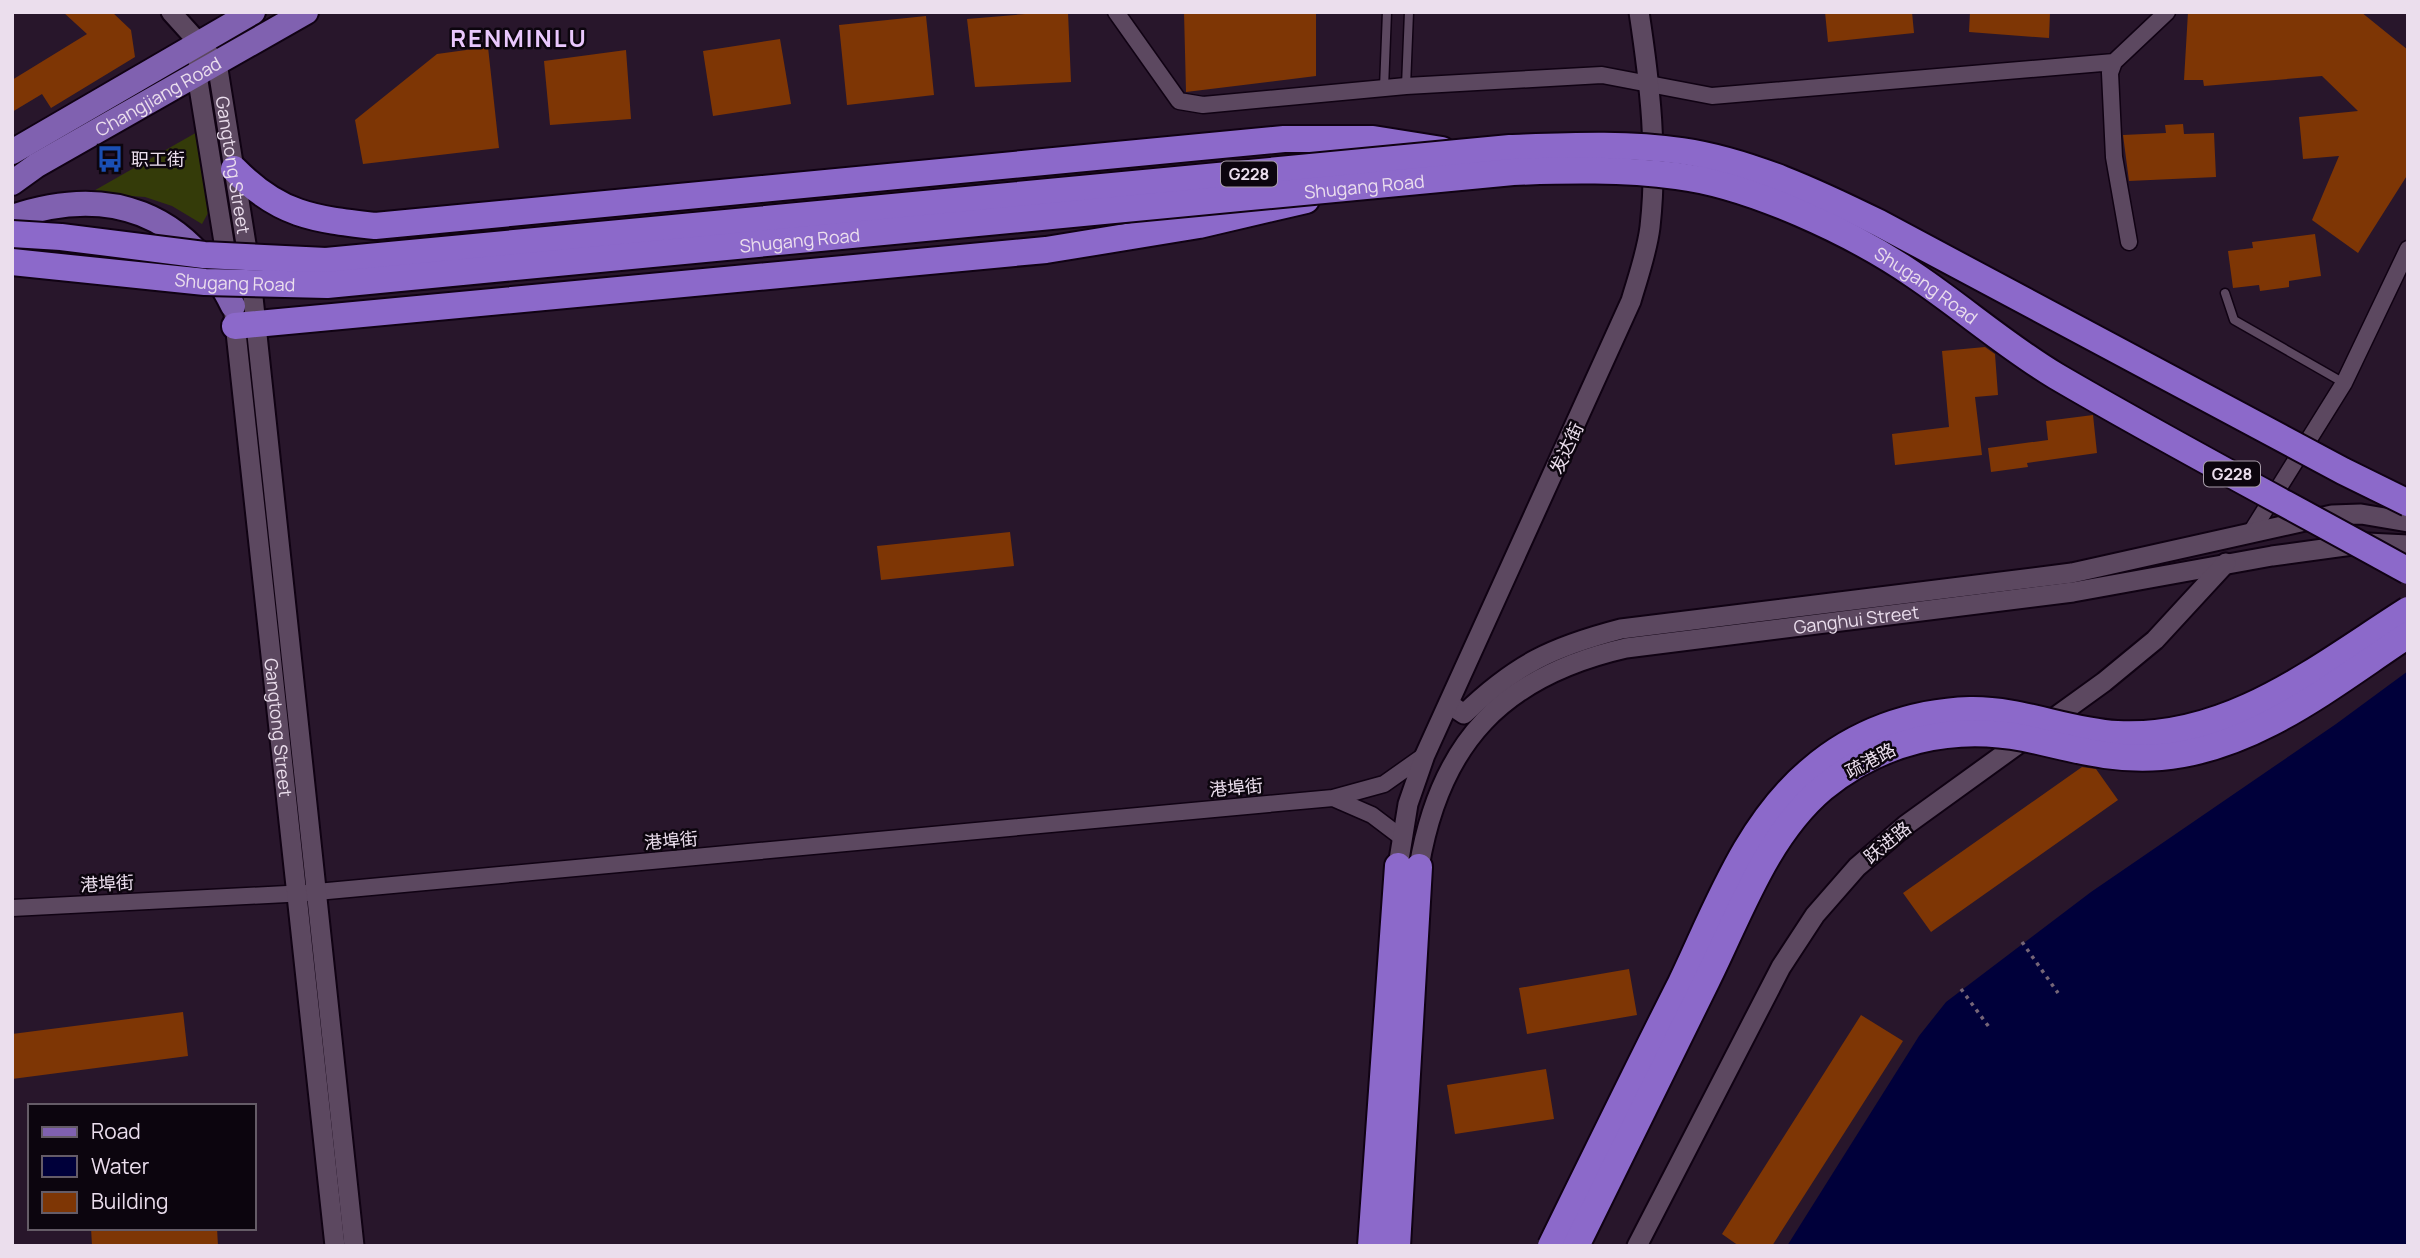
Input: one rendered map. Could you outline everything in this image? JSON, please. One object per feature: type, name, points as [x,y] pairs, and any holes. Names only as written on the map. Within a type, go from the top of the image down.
[{"type":"highway","points":[[234,169],[257,193],[287,209],[331,221],[375,226],[1284,139],[1373,139],[1461,153]]},
{"type":"highway","name":"Shugang Road","points":[[12,234],[61,237],[204,255],[326,261],[1461,153],[1594,145],[1684,151],[1752,170],[1809,190],[1879,223],[2343,471],[2408,503]]},
{"type":"highway","name":"Shugang Road","points":[[12,262],[205,282],[327,285],[1513,172],[1595,169],[1679,176],[1744,193],[1812,220],[1869,247],[1914,275],[2055,376],[2408,572]]},
{"type":"highway","points":[[241,318],[584,292],[1046,250],[1199,225],[1369,186]]},
{"type":"highway","points":[[1551,1246],[1740,861],[1783,796],[1836,750],[1864,734],[1897,721],[1970,710],[2003,711],[2076,729],[2118,734],[2159,733],[2195,727],[2256,705],[2408,610]]},
{"type":"highway","name":"疏港路","points":[[1576,1246],[1760,873],[1800,811],[1847,771],[1904,743],[1969,732],[2026,739],[2068,751],[2113,758],[2161,757],[2202,750],[2234,740],[2275,720],[2408,635]]},
{"type":"highway","points":[[1371,1246],[1409,867]]},
{"type":"highway","points":[[1397,1246],[1409,867]]},
{"type":"main road","name":"Changjiang Road","points":[[12,152],[253,12]]},
{"type":"main road","name":"Changjiang Road","points":[[12,183],[37,165],[306,12]]},
{"type":"main road","points":[[12,218],[46,206],[90,201],[129,209],[165,225],[197,250],[219,278],[241,318]]},
{"type":"street","points":[[171,12],[201,43],[207,69]]},
{"type":"street","points":[[1116,12],[1179,101],[1203,105],[1406,86],[1602,75],[1712,96],[2114,62]]},
{"type":"street","name":"发达街","points":[[1409,867],[1401,837],[1408,804],[1425,755],[1464,714],[1631,301],[1650,230],[1654,162],[1650,85],[1639,12]]},
{"type":"street","points":[[2129,242],[2114,157],[2110,73],[2114,62],[2167,12]]},
{"type":"street","name":"Gangtong Street","points":[[207,69],[234,169],[241,318]]},
{"type":"street","name":"Gangtong Street","points":[[207,69],[241,318],[307,893],[354,1246]]},
{"type":"street","points":[[2250,534],[2344,383],[2408,249]]},
{"type":"street","name":"Ganghui Street","points":[[1409,867],[1436,795],[1453,761],[1464,714],[1494,685],[1526,662],[1575,641],[1620,629],[2072,573],[2332,515],[2361,514],[2408,522]]},
{"type":"street","name":"跃进路","points":[[1637,1246],[1781,967],[1815,915],[1857,867],[1906,825],[2104,682],[2155,640],[2250,534]]},
{"type":"street","name":"Ganghui Street","points":[[1464,714],[1509,698],[1548,673],[1586,657],[1626,648],[2073,592],[2225,564],[2367,543],[2408,545]]},
{"type":"street","name":"港埠街","points":[[12,908],[307,893],[1333,797],[1384,784],[1425,755]]},
{"type":"street","points":[[1333,797],[1372,815],[1401,837]]},
{"type":"street","name":"Gangtong Street","points":[[307,893],[335,1246]]},
{"type":"lane","points":[[1384,88],[1387,12]]},
{"type":"lane","points":[[1406,86],[1409,12]]},
{"type":"lane","points":[[2225,293],[2234,320],[2344,383]]},
{"type":"path","points":[[2022,942],[2058,993]]},
{"type":"path","points":[[1961,989],[1989,1027]]},
{"type":"green space","points":[[199,131],[208,213],[202,224],[172,206],[145,197],[90,193]]},
{"type":"water","points":[[2408,671],[2408,1246],[1787,1246],[1919,1036],[1946,1002],[2091,892],[2336,724]]},
{"type":"building","points":[[63,12],[112,12],[131,30],[135,57],[51,108],[42,94],[12,112],[12,80],[87,34]]},
{"type":"building","points":[[1068,12],[1071,82],[975,87],[967,19]]},
{"type":"building","points":[[1184,12],[1316,12],[1316,76],[1186,92]]},
{"type":"building","points":[[1825,12],[1912,12],[1914,33],[1828,42]]},
{"type":"building","points":[[1970,12],[2050,12],[2049,38],[1969,32]]},
{"type":"building","points":[[2188,12],[2361,12],[2408,50],[2408,174],[2358,253],[2312,220],[2339,156],[2303,159],[2299,117],[2358,111],[2322,76],[2204,86],[2203,80],[2184,80]]},
{"type":"building","points":[[926,16],[934,95],[847,105],[839,25]]},
{"type":"building","points":[[780,39],[791,104],[713,116],[703,51]]},
{"type":"building","points":[[488,47],[499,148],[363,164],[355,120],[437,54]]},
{"type":"building","points":[[626,50],[631,119],[550,125],[544,61]]},
{"type":"building","points":[[2183,124],[2184,134],[2214,133],[2216,177],[2129,181],[2123,135],[2166,133],[2165,125]]},
{"type":"building","points":[[2315,234],[2321,276],[2289,281],[2289,287],[2260,291],[2259,285],[2233,288],[2228,251],[2253,248],[2252,242]]},
{"type":"building","points":[[1985,347],[1995,354],[1998,395],[1975,397],[1982,455],[1895,465],[1892,434],[1949,427],[1942,351]]},
{"type":"building","points":[[2093,415],[2097,453],[2027,463],[2028,467],[1991,472],[1988,448],[2048,440],[2046,421]]},
{"type":"building","points":[[1010,532],[1014,566],[881,580],[877,546]]},
{"type":"building","points":[[2082,767],[2096,769],[2118,800],[1931,932],[1903,893]]},
{"type":"building","points":[[1629,969],[1637,1015],[1527,1034],[1519,988]]},
{"type":"building","points":[[183,1012],[188,1056],[12,1079],[12,1034]]},
{"type":"building","points":[[1861,1015],[1903,1041],[1772,1246],[1739,1246],[1722,1234]]},
{"type":"building","points":[[1546,1069],[1554,1119],[1455,1134],[1447,1085]]},
{"type":"building","points":[[91,1230],[217,1230],[218,1246],[92,1246]]},
{"type":"place","name":"职工街","points":[[110,159]]},
{"type":"district","name":"RENMINLU","points":[[519,37]]}]
